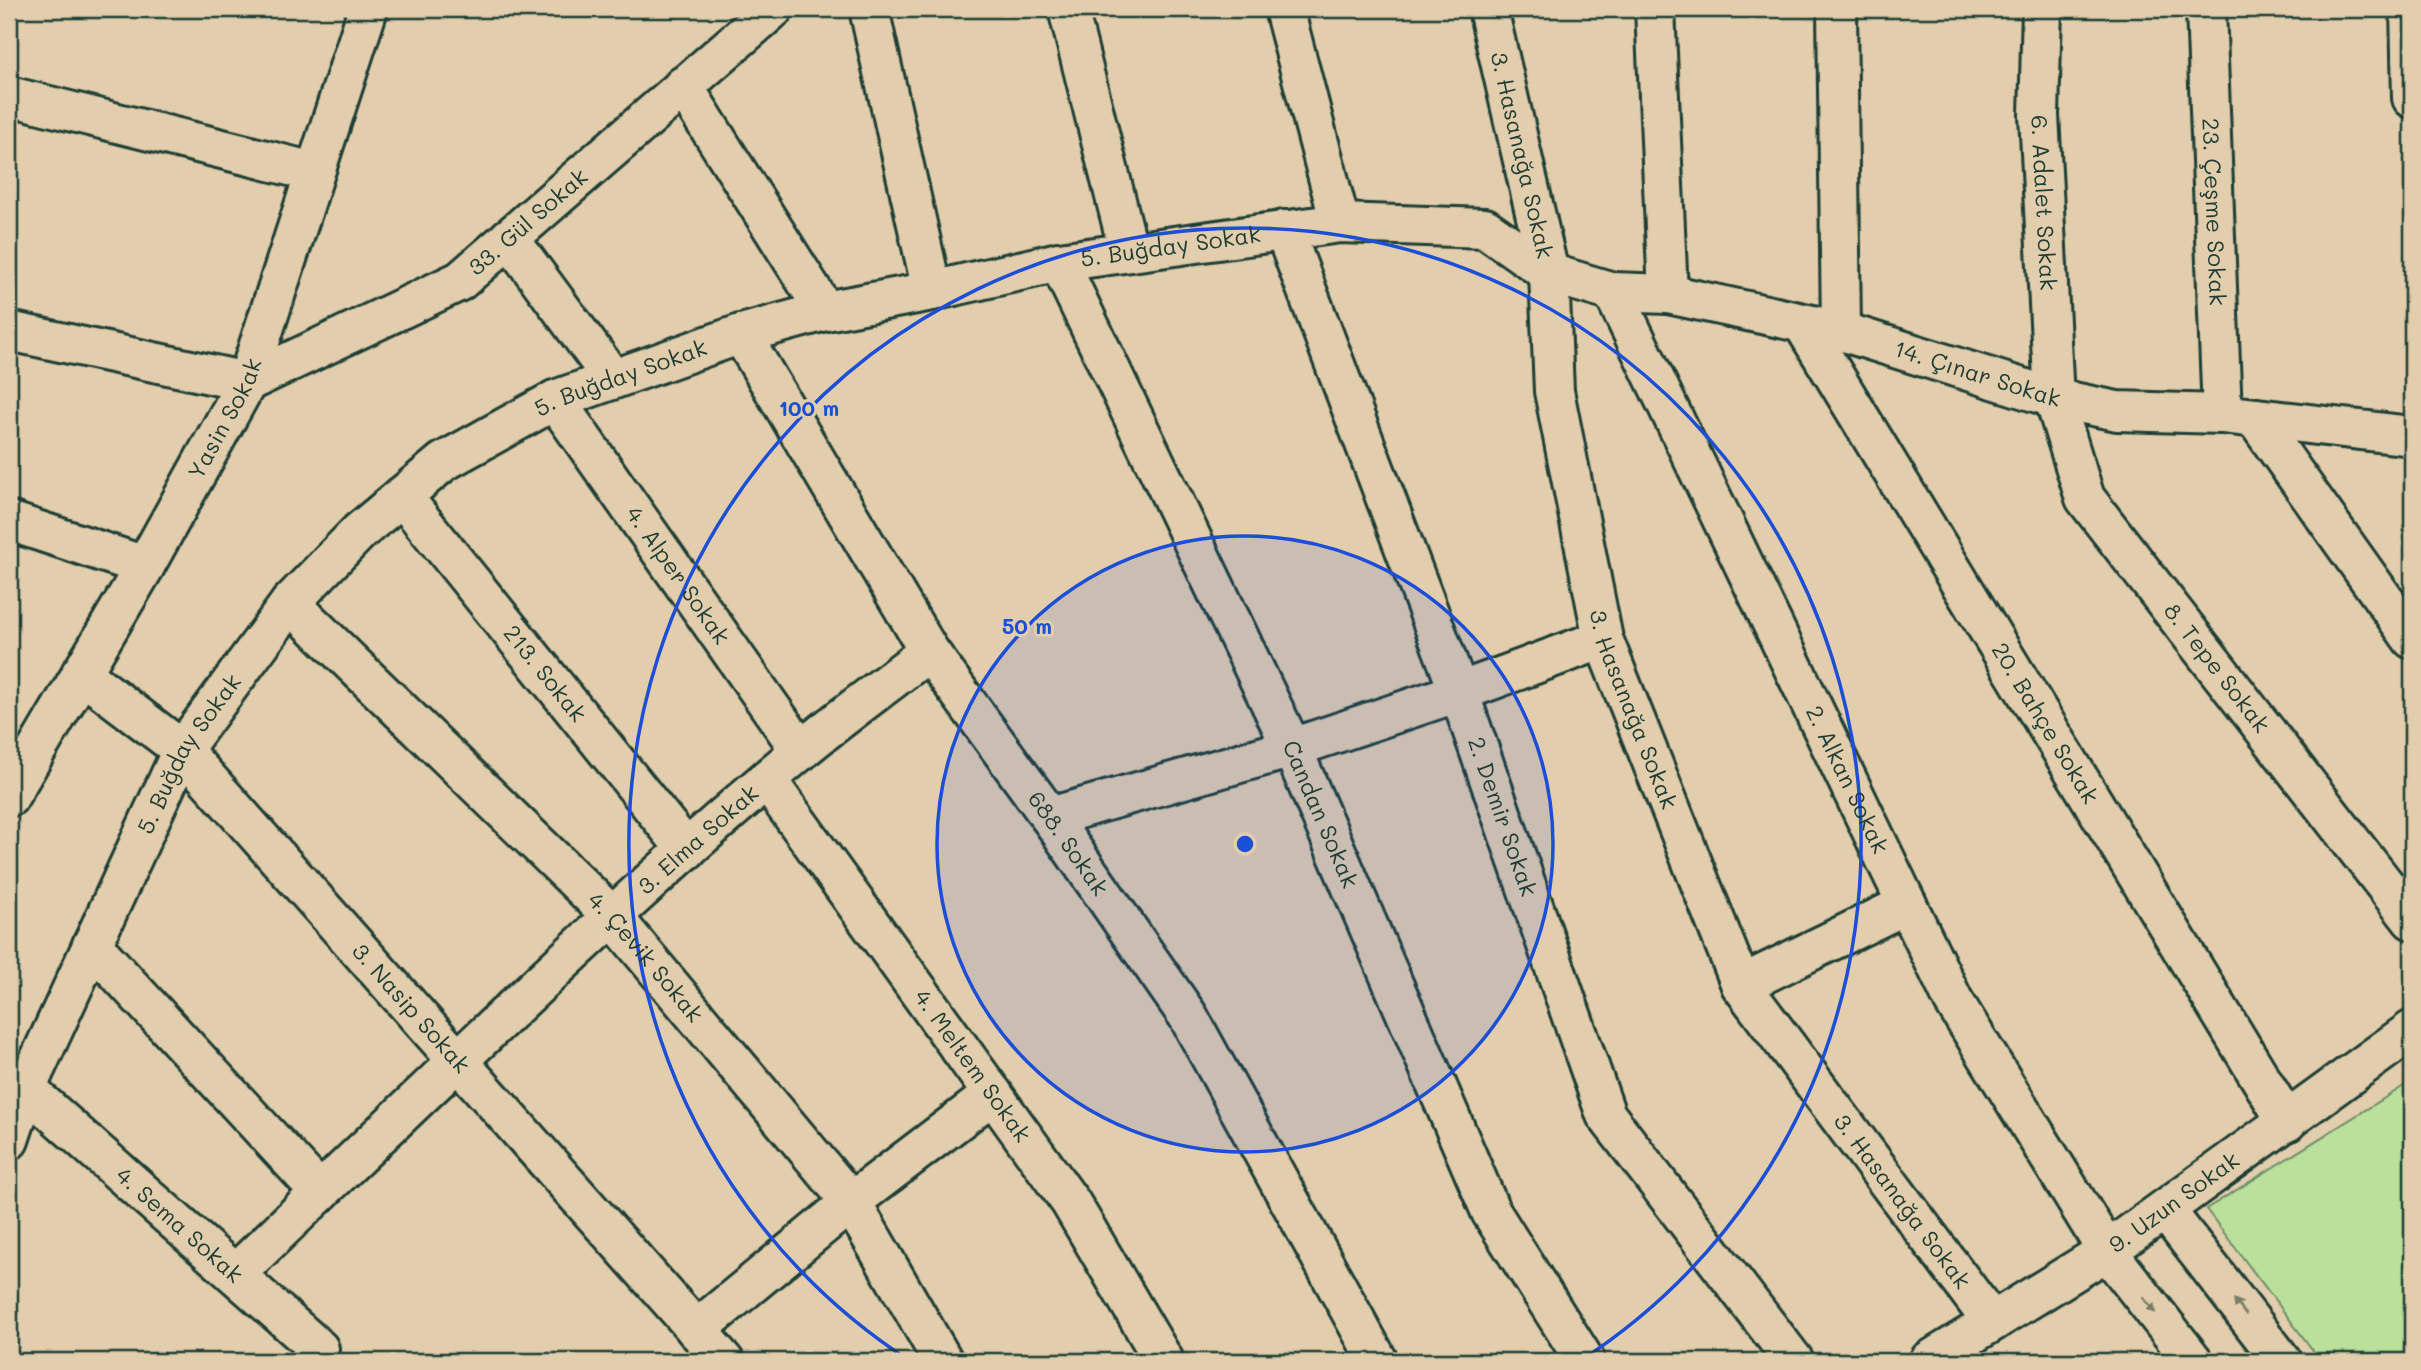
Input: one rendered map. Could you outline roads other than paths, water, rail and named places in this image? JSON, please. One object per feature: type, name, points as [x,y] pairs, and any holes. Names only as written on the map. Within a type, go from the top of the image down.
[{"type":"street","name":"Yasin Sokak","points":[[9,797],[145,566],[247,382],[368,9]]},
{"type":"street","name":"33. Gül Sokak","points":[[247,382],[460,281],[773,9]]},
{"type":"street","points":[[869,9],[932,292]]},
{"type":"street","points":[[1068,9],[1129,252]]},
{"type":"street","points":[[1284,9],[1340,223]]},
{"type":"street","name":"3. Hasanağa Sokak","points":[[1488,9],[1549,274],[1554,391],[1603,639],[1741,985],[1992,1322]]},
{"type":"street","points":[[1655,9],[1668,294]]},
{"type":"street","points":[[1837,9],[1841,331]]},
{"type":"street","name":"6. Adalet Sokak","points":[[2042,9],[2039,115],[2054,398]]},
{"type":"street","name":"23. Çeşme Sokak","points":[[2206,9],[2238,416]]},
{"type":"street","points":[[2410,9],[2412,99]]},
{"type":"street","points":[[684,86],[825,311]]},
{"type":"street","points":[[9,96],[314,172]]},
{"type":"street","name":"5. Buğday Sokak","points":[[9,1140],[26,1089],[182,750],[290,603],[359,532],[443,462],[555,400],[741,334],[825,311],[932,292],[1059,261],[1340,223],[1485,228],[1549,274]]},
{"type":"street","name":"2. Demir Sokak","points":[[1284,230],[1459,692],[1606,1115],[1794,1361]]},
{"type":"street","points":[[509,238],[612,379]]},
{"type":"street","name":"Candan Sokak","points":[[1059,261],[1292,748],[1491,1212],[1585,1361]]},
{"type":"street","name":"14. Çınar Sokak","points":[[1549,274],[1613,292],[1668,294],[1841,331],[2054,398],[2117,411],[2238,416],[2412,436]]},
{"type":"street","name":"2. Alkan Sokak","points":[[1613,292],[1953,1000],[2108,1251],[2193,1361]]},
{"type":"street","name":"20. Bahçe Sokak","points":[[1803,324],[2287,1122]]},
{"type":"street","points":[[9,331],[247,382]]},
{"type":"street","name":"688. Sokak","points":[[741,334],[929,651],[1050,817],[1188,1016],[1378,1361]]},
{"type":"street","name":"8. Tepe Sokak","points":[[2054,398],[2085,498],[2412,920]]},
{"type":"street","name":"4. Alper Sokak","points":[[555,400],[801,751]]},
{"type":"street","points":[[2238,416],[2412,639]]},
{"type":"street","name":"213. Sokak","points":[[402,496],[687,850]]},
{"type":"street","points":[[9,521],[145,566]]},
{"type":"street","name":"4. Çevik Sokak","points":[[290,603],[613,917],[851,1202],[943,1361]]},
{"type":"street","points":[[1050,817],[1292,748],[1459,692],[1603,639]]},
{"type":"street","name":"3. Elma Sokak","points":[[235,1274],[457,1060],[687,850],[801,751],[929,651]]},
{"type":"street","name":"3. Nasip Sokak","points":[[81,673],[182,750],[724,1361]]},
{"type":"street","name":"4. Meltem Sokak","points":[[767,780],[1071,1203],[1164,1361]]},
{"type":"street","points":[[1741,985],[1906,904]]},
{"type":"street","points":[[92,945],[320,1192]]},
{"type":"street","name":"9. Uzun Sokak","points":[[1929,1361],[2108,1251],[2412,1030]]},
{"type":"street","name":"4. Sema Sokak","points":[[26,1089],[235,1274],[320,1357]]},
{"type":"street","points":[[696,1330],[851,1202],[993,1094]]},
{"type":"street","points":[[2166,1211],[2282,1361]]}]
